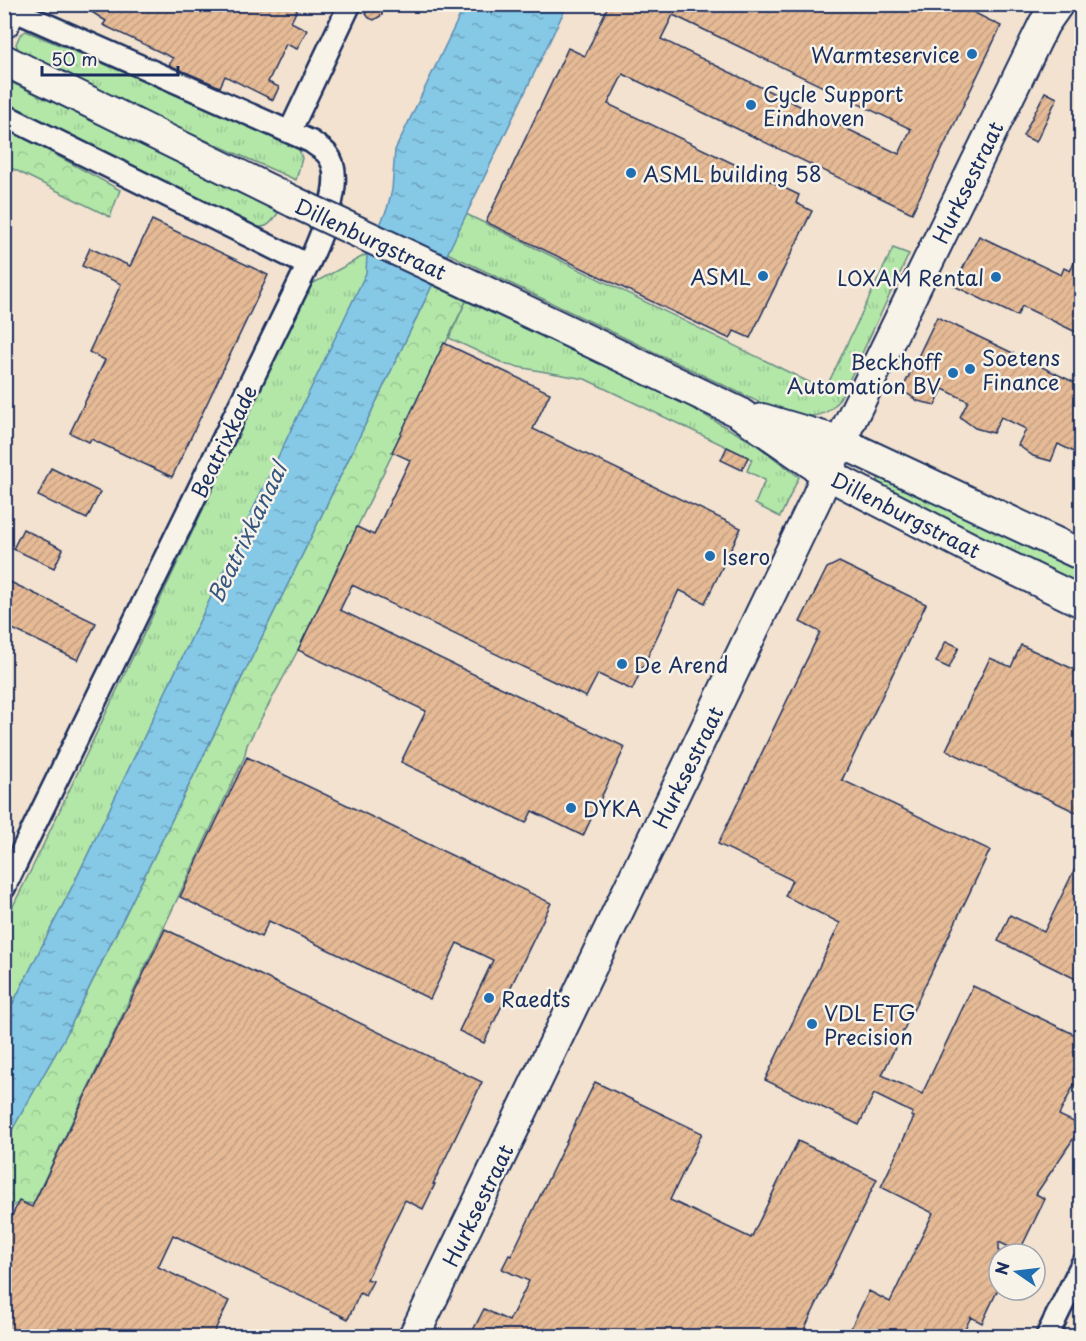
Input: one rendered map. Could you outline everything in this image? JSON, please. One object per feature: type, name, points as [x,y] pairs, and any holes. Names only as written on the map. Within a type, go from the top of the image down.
[{"type":"street","points":[[10,12],[290,132],[350,4]]},
{"type":"street","name":"Hurksestraat","points":[[414,1336],[827,474],[840,442],[1044,24],[1058,4]]},
{"type":"street","name":"Dillenburgstraat","points":[[4,60],[294,202],[738,412],[840,442],[1082,555]]},
{"type":"street","points":[[4,115],[308,265]]},
{"type":"street","name":"Beatrixkade","points":[[4,888],[322,235],[332,200],[334,171],[328,155],[312,142],[290,132]]},
{"type":"street","name":"Dillenburgstraat","points":[[738,412],[827,474],[974,550],[1082,602]]},
{"type":"street","points":[[1047,1336],[1082,1263]]},
{"type":"green space","points":[[26,31],[298,147],[302,158],[296,180],[151,116],[19,52],[16,44],[20,35]]},
{"type":"green space","points":[[6,80],[280,210],[267,226],[247,226],[5,102]]},
{"type":"green space","points":[[5,127],[120,190],[110,217],[5,165]]},
{"type":"green space","points":[[466,214],[825,390],[893,248],[909,254],[840,398],[824,413],[807,416],[789,413],[763,404],[447,253]]},
{"type":"green space","points":[[367,254],[367,273],[76,879],[5,1019],[5,922],[310,285]]},
{"type":"green space","points":[[432,285],[466,301],[297,652],[247,745],[244,758],[33,1204],[16,1204],[5,1218],[5,1142],[65,1037],[315,529]]},
{"type":"green space","points":[[466,301],[685,404],[754,443],[799,477],[780,517],[755,504],[765,480],[747,471],[752,459],[585,379],[507,365],[449,338]]},
{"type":"green space","points":[[882,471],[1081,567],[1081,589],[875,486]]},
{"type":"water","name":"Beatrixkanaal","points":[[465,5],[567,5],[315,529],[65,1037],[5,1142],[5,1019],[76,879],[366,273],[367,254],[387,209],[392,190],[395,150]]},
{"type":"building","points":[[79,4],[300,4],[291,22],[307,30],[297,49],[286,44],[268,82],[279,87],[273,100],[225,76],[220,87],[169,65],[173,58],[103,25],[106,21]]},
{"type":"building","points":[[365,4],[383,4],[382,15],[374,20],[369,18]]},
{"type":"building","points":[[609,4],[957,4],[1001,26],[912,213],[623,74],[608,104],[799,195],[796,203],[812,211],[750,338],[734,331],[730,339],[486,222],[568,48],[585,56]],"holes":[[[673,15],[911,129],[899,154],[661,39]]]},
{"type":"building","points":[[1045,92],[1057,98],[1036,142],[1023,136]]},
{"type":"building","points":[[152,220],[268,275],[172,477],[91,439],[89,442],[70,433],[105,360],[89,352],[121,284],[82,266],[90,248],[130,266]]},
{"type":"building","points":[[979,236],[1061,275],[1064,268],[1070,271],[1082,247],[1082,335],[1022,306],[1017,316],[954,286]]},
{"type":"building","points":[[937,317],[1082,386],[1082,456],[1058,444],[1051,461],[1033,456],[1018,445],[1026,429],[1001,417],[993,433],[975,428],[960,417],[968,401],[943,389],[935,405],[918,401],[902,390]]},
{"type":"building","points":[[444,343],[550,393],[533,429],[741,528],[705,603],[679,590],[632,690],[598,674],[586,697],[352,585],[340,610],[625,747],[583,836],[532,811],[526,823],[401,762],[426,711],[298,650],[357,527],[374,535],[410,460],[392,452]]},
{"type":"building","points":[[727,447],[748,457],[742,470],[721,460]]},
{"type":"building","points":[[51,468],[100,492],[87,519],[38,496]]},
{"type":"building","points":[[23,529],[63,549],[54,568],[13,549]]},
{"type":"building","points":[[839,562],[926,604],[842,780],[990,850],[882,1075],[922,1094],[973,986],[1082,1038],[1082,1089],[1074,1085],[1059,1115],[1082,1126],[1036,1194],[1045,1199],[1024,1242],[987,1242],[987,1302],[992,1302],[982,1323],[971,1317],[961,1336],[847,1336],[869,1291],[890,1302],[933,1213],[881,1187],[914,1117],[911,1116],[913,1113],[874,1094],[859,1125],[765,1080],[840,923],[785,896],[792,880],[718,844],[820,632],[800,622],[827,568]]},
{"type":"building","points":[[4,579],[96,623],[78,660],[4,625]]},
{"type":"building","points":[[946,641],[959,647],[949,668],[936,662]]},
{"type":"building","points":[[1021,645],[1082,673],[1082,815],[946,750],[990,658],[1011,667]]},
{"type":"building","points":[[247,757],[551,903],[484,1043],[459,1031],[493,960],[457,943],[430,999],[269,921],[261,937],[180,897]]},
{"type":"building","points":[[1082,854],[1082,982],[998,941],[1010,915],[1044,932]]},
{"type":"building","points":[[165,929],[482,1082],[423,1209],[405,1200],[367,1279],[373,1281],[365,1296],[360,1293],[348,1319],[173,1235],[158,1267],[229,1301],[212,1336],[4,1336],[4,1233],[19,1201],[32,1207]]},
{"type":"building","points":[[595,1082],[702,1133],[670,1200],[751,1238],[798,1141],[877,1179],[801,1336],[470,1336],[484,1309],[509,1321],[529,1281],[502,1269],[509,1255],[511,1256]]},
{"type":"place","name":"Warmteservice","points":[[972,54]]},
{"type":"place","name":"Cycle Support Eindhoven","points":[[751,105]]},
{"type":"place","name":"ASML building 58","points":[[631,173]]},
{"type":"place","name":"ASML","points":[[763,276]]},
{"type":"place","name":"LOXAM Rental","points":[[996,277]]},
{"type":"place","name":"Soetens Finance","points":[[970,369]]},
{"type":"place","name":"Beckhoff Automation BV","points":[[953,373]]},
{"type":"place","name":"Isero","points":[[710,556]]},
{"type":"place","name":"De Arend","points":[[622,664]]},
{"type":"place","name":"DYKA","points":[[571,808]]},
{"type":"place","name":"Raedts","points":[[489,998]]},
{"type":"place","name":"VDL ETG Precision","points":[[812,1024]]}]
